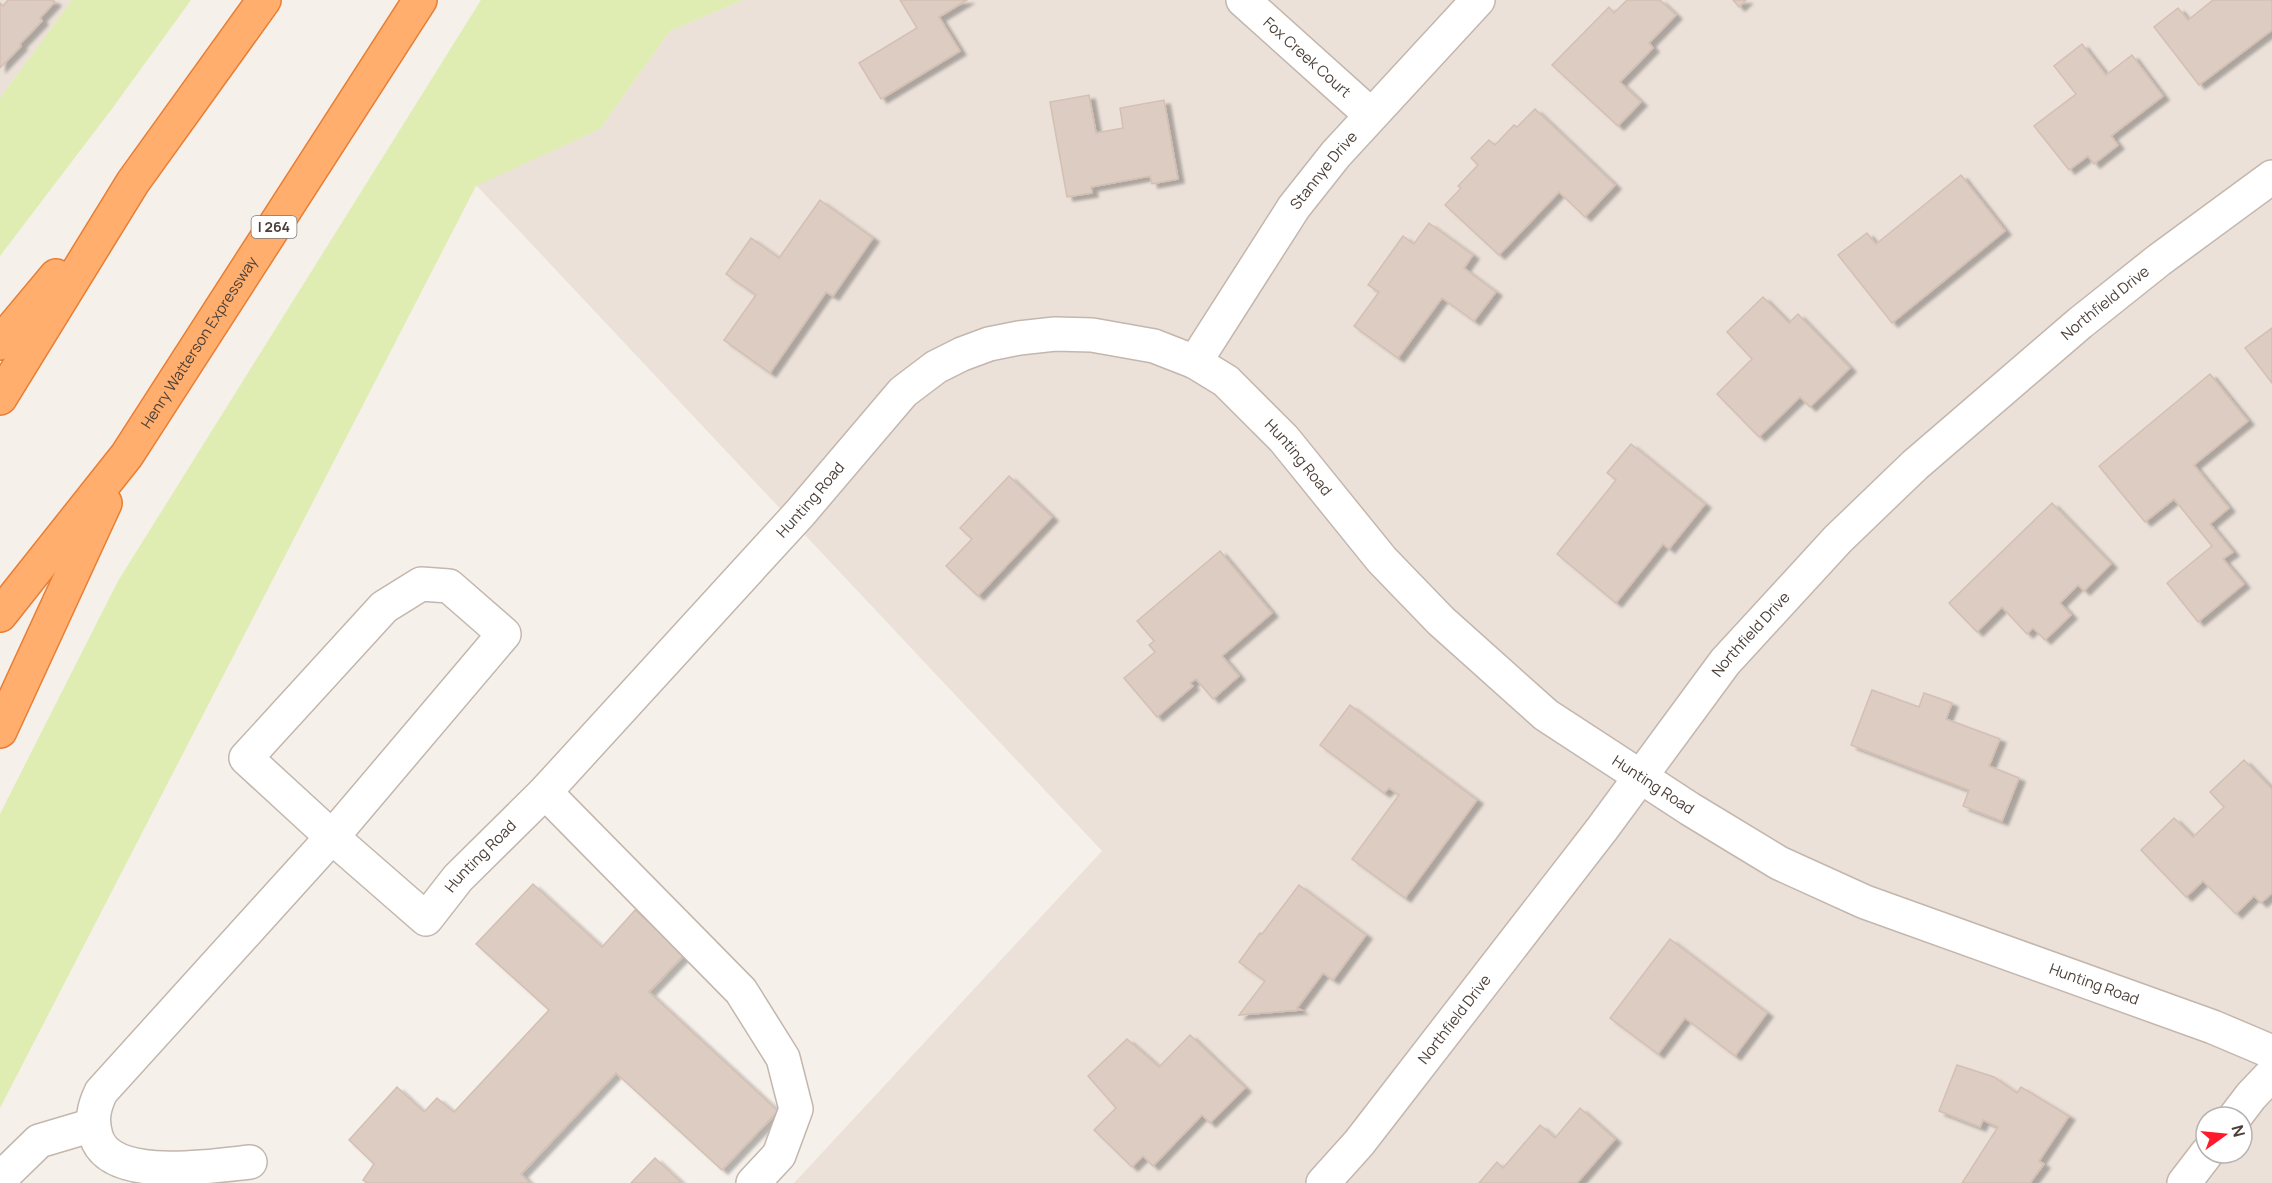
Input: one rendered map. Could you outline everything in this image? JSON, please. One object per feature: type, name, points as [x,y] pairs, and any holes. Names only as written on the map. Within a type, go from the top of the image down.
[{"type":"highway","points":[[0,343],[133,182],[264,0]]},
{"type":"highway","name":"Henry Watterson Expressway","points":[[0,615],[127,455],[420,0]]},
{"type":"highway","points":[[0,398],[133,182]]},
{"type":"highway","points":[[0,731],[127,455]]},
{"type":"street","name":"Fox Creek Court","points":[[1243,0],[1371,115]]},
{"type":"street","name":"Stannye Drive","points":[[1195,362],[1294,207],[1336,154],[1478,0]]},
{"type":"street","name":"Northfield Drive","points":[[1323,1183],[1359,1143],[1641,776],[1725,662],[1838,539],[1906,473],[2080,322],[2159,260],[2272,177]]},
{"type":"street","name":"Hunting Road","points":[[332,837],[426,919],[458,878],[545,792],[801,512],[903,392],[936,367],[989,344],[1055,334],[1092,335],[1154,346],[1195,362],[1227,381],[1284,439],[1382,560],[1441,621],[1546,715],[1690,809],[1779,863],[1865,902],[2213,1027],[2272,1052]]},
{"type":"street","points":[[250,1162],[171,1170],[118,1162],[106,1155],[97,1141],[93,1125],[94,1106],[101,1092],[332,837],[504,634],[449,586],[421,584],[384,607],[246,759],[332,837]]},
{"type":"street","points":[[545,792],[741,991],[783,1059],[796,1109],[779,1155],[753,1183]]},
{"type":"street","points":[[2244,1105],[2272,1074]]},
{"type":"street","points":[[0,1179],[39,1141],[93,1125]]},
{"type":"street","points":[[2184,1183],[2198,1165]]},
{"type":"shaded area","points":[[0,0],[72,0],[0,98]]},
{"type":"shaded area","points":[[743,0],[2272,0],[2272,1183],[794,1183],[1102,851],[476,185],[600,129],[670,31]]},
{"type":"green space","points":[[72,0],[191,0],[0,256],[0,98]]},
{"type":"green space","points":[[481,0],[743,0],[670,31],[600,129],[476,186],[0,1108],[0,814],[118,581]]},
{"type":"building","points":[[8,0],[52,0],[55,2],[40,18],[42,21],[0,68],[0,3],[3,6]]},
{"type":"building","points":[[900,0],[967,0],[939,17],[960,51],[881,99],[859,63],[917,28]]},
{"type":"building","points":[[1627,0],[1660,0],[1676,15],[1649,43],[1653,48],[1620,82],[1641,102],[1618,126],[1552,65],[1609,7],[1614,13]]},
{"type":"building","points":[[1733,0],[1746,0],[1739,7]]},
{"type":"building","points":[[2213,0],[2272,0],[2272,30],[2199,85],[2154,27],[2178,8],[2188,20]]},
{"type":"building","points":[[2082,44],[2106,75],[2132,55],[2163,96],[2111,136],[2118,145],[2094,164],[2088,156],[2069,170],[2034,126],[2076,94],[2054,66]]},
{"type":"building","points":[[1089,95],[1096,133],[1123,128],[1120,108],[1164,100],[1178,179],[1152,184],[1150,176],[1091,187],[1092,193],[1067,197],[1050,102]]},
{"type":"building","points":[[1535,109],[1615,185],[1585,217],[1559,192],[1499,255],[1445,205],[1461,188],[1458,186],[1478,165],[1471,158],[1489,140],[1495,145],[1514,125],[1517,127]]},
{"type":"building","points":[[1961,175],[2005,231],[1892,323],[1838,255],[1867,233],[1876,244]]},
{"type":"building","points":[[820,200],[873,238],[833,296],[826,292],[770,373],[724,340],[756,295],[726,274],[751,238],[779,258]]},
{"type":"building","points":[[1429,223],[1473,255],[1464,268],[1496,292],[1474,321],[1442,298],[1398,358],[1354,326],[1379,292],[1368,285],[1403,236],[1414,244]]},
{"type":"building","points":[[1763,297],[1789,323],[1798,314],[1850,368],[1810,407],[1800,397],[1759,437],[1717,394],[1752,359],[1727,332]]},
{"type":"building","points":[[2272,328],[2272,383],[2245,348]]},
{"type":"building","points":[[2210,374],[2248,421],[2194,465],[2229,508],[2210,524],[2233,552],[2223,559],[2244,584],[2198,622],[2167,583],[2212,546],[2174,499],[2145,522],[2099,466]]},
{"type":"building","points":[[1631,444],[1705,504],[1669,549],[1663,544],[1616,603],[1557,554],[1616,480],[1607,473]]},
{"type":"building","points":[[1009,476],[1052,517],[978,596],[946,566],[972,539],[960,528]]},
{"type":"building","points":[[2052,503],[2111,564],[2084,591],[2078,585],[2060,603],[2071,615],[2045,640],[2033,628],[2027,634],[2002,607],[1977,632],[1949,603]]},
{"type":"building","points":[[1220,551],[1272,613],[1222,656],[1239,676],[1213,699],[1196,679],[1190,683],[1193,686],[1157,717],[1124,678],[1155,652],[1149,645],[1154,641],[1137,621]]},
{"type":"building","points":[[1872,690],[1919,707],[1924,693],[1952,703],[1946,719],[2000,739],[1989,766],[2019,778],[2002,821],[1963,806],[1969,790],[1851,745]]},
{"type":"building","points":[[1350,705],[1477,800],[1405,898],[1352,859],[1399,795],[1389,788],[1384,793],[1320,745]]},
{"type":"building","points":[[2244,760],[2272,789],[2272,893],[2261,903],[2254,896],[2236,914],[2203,881],[2186,897],[2141,850],[2174,818],[2193,837],[2224,807],[2210,792]]},
{"type":"building","points":[[533,884],[602,947],[635,910],[685,954],[649,992],[778,1111],[722,1170],[616,1073],[521,1174],[530,1183],[367,1183],[363,1180],[374,1164],[349,1140],[397,1087],[424,1112],[437,1098],[454,1112],[549,1010],[476,944]]},
{"type":"building","points":[[1299,885],[1366,935],[1333,980],[1323,973],[1297,1008],[1301,1010],[1239,1015],[1265,981],[1239,962]]},
{"type":"building","points":[[1670,939],[1767,1013],[1735,1056],[1685,1018],[1658,1054],[1610,1018]]},
{"type":"building","points":[[1190,1035],[1245,1088],[1210,1123],[1202,1115],[1153,1166],[1143,1156],[1132,1167],[1094,1130],[1116,1108],[1088,1076],[1127,1039],[1159,1067]]},
{"type":"building","points":[[1957,1065],[1994,1077],[2017,1093],[2021,1087],[2069,1116],[2039,1161],[2044,1164],[2030,1183],[1962,1183],[1998,1127],[1983,1120],[1980,1127],[1939,1111]]},
{"type":"building","points":[[1580,1108],[1615,1139],[1577,1183],[1479,1183],[1497,1162],[1503,1168],[1540,1125],[1555,1138]]},
{"type":"building","points":[[655,1158],[682,1183],[631,1183]]}]
